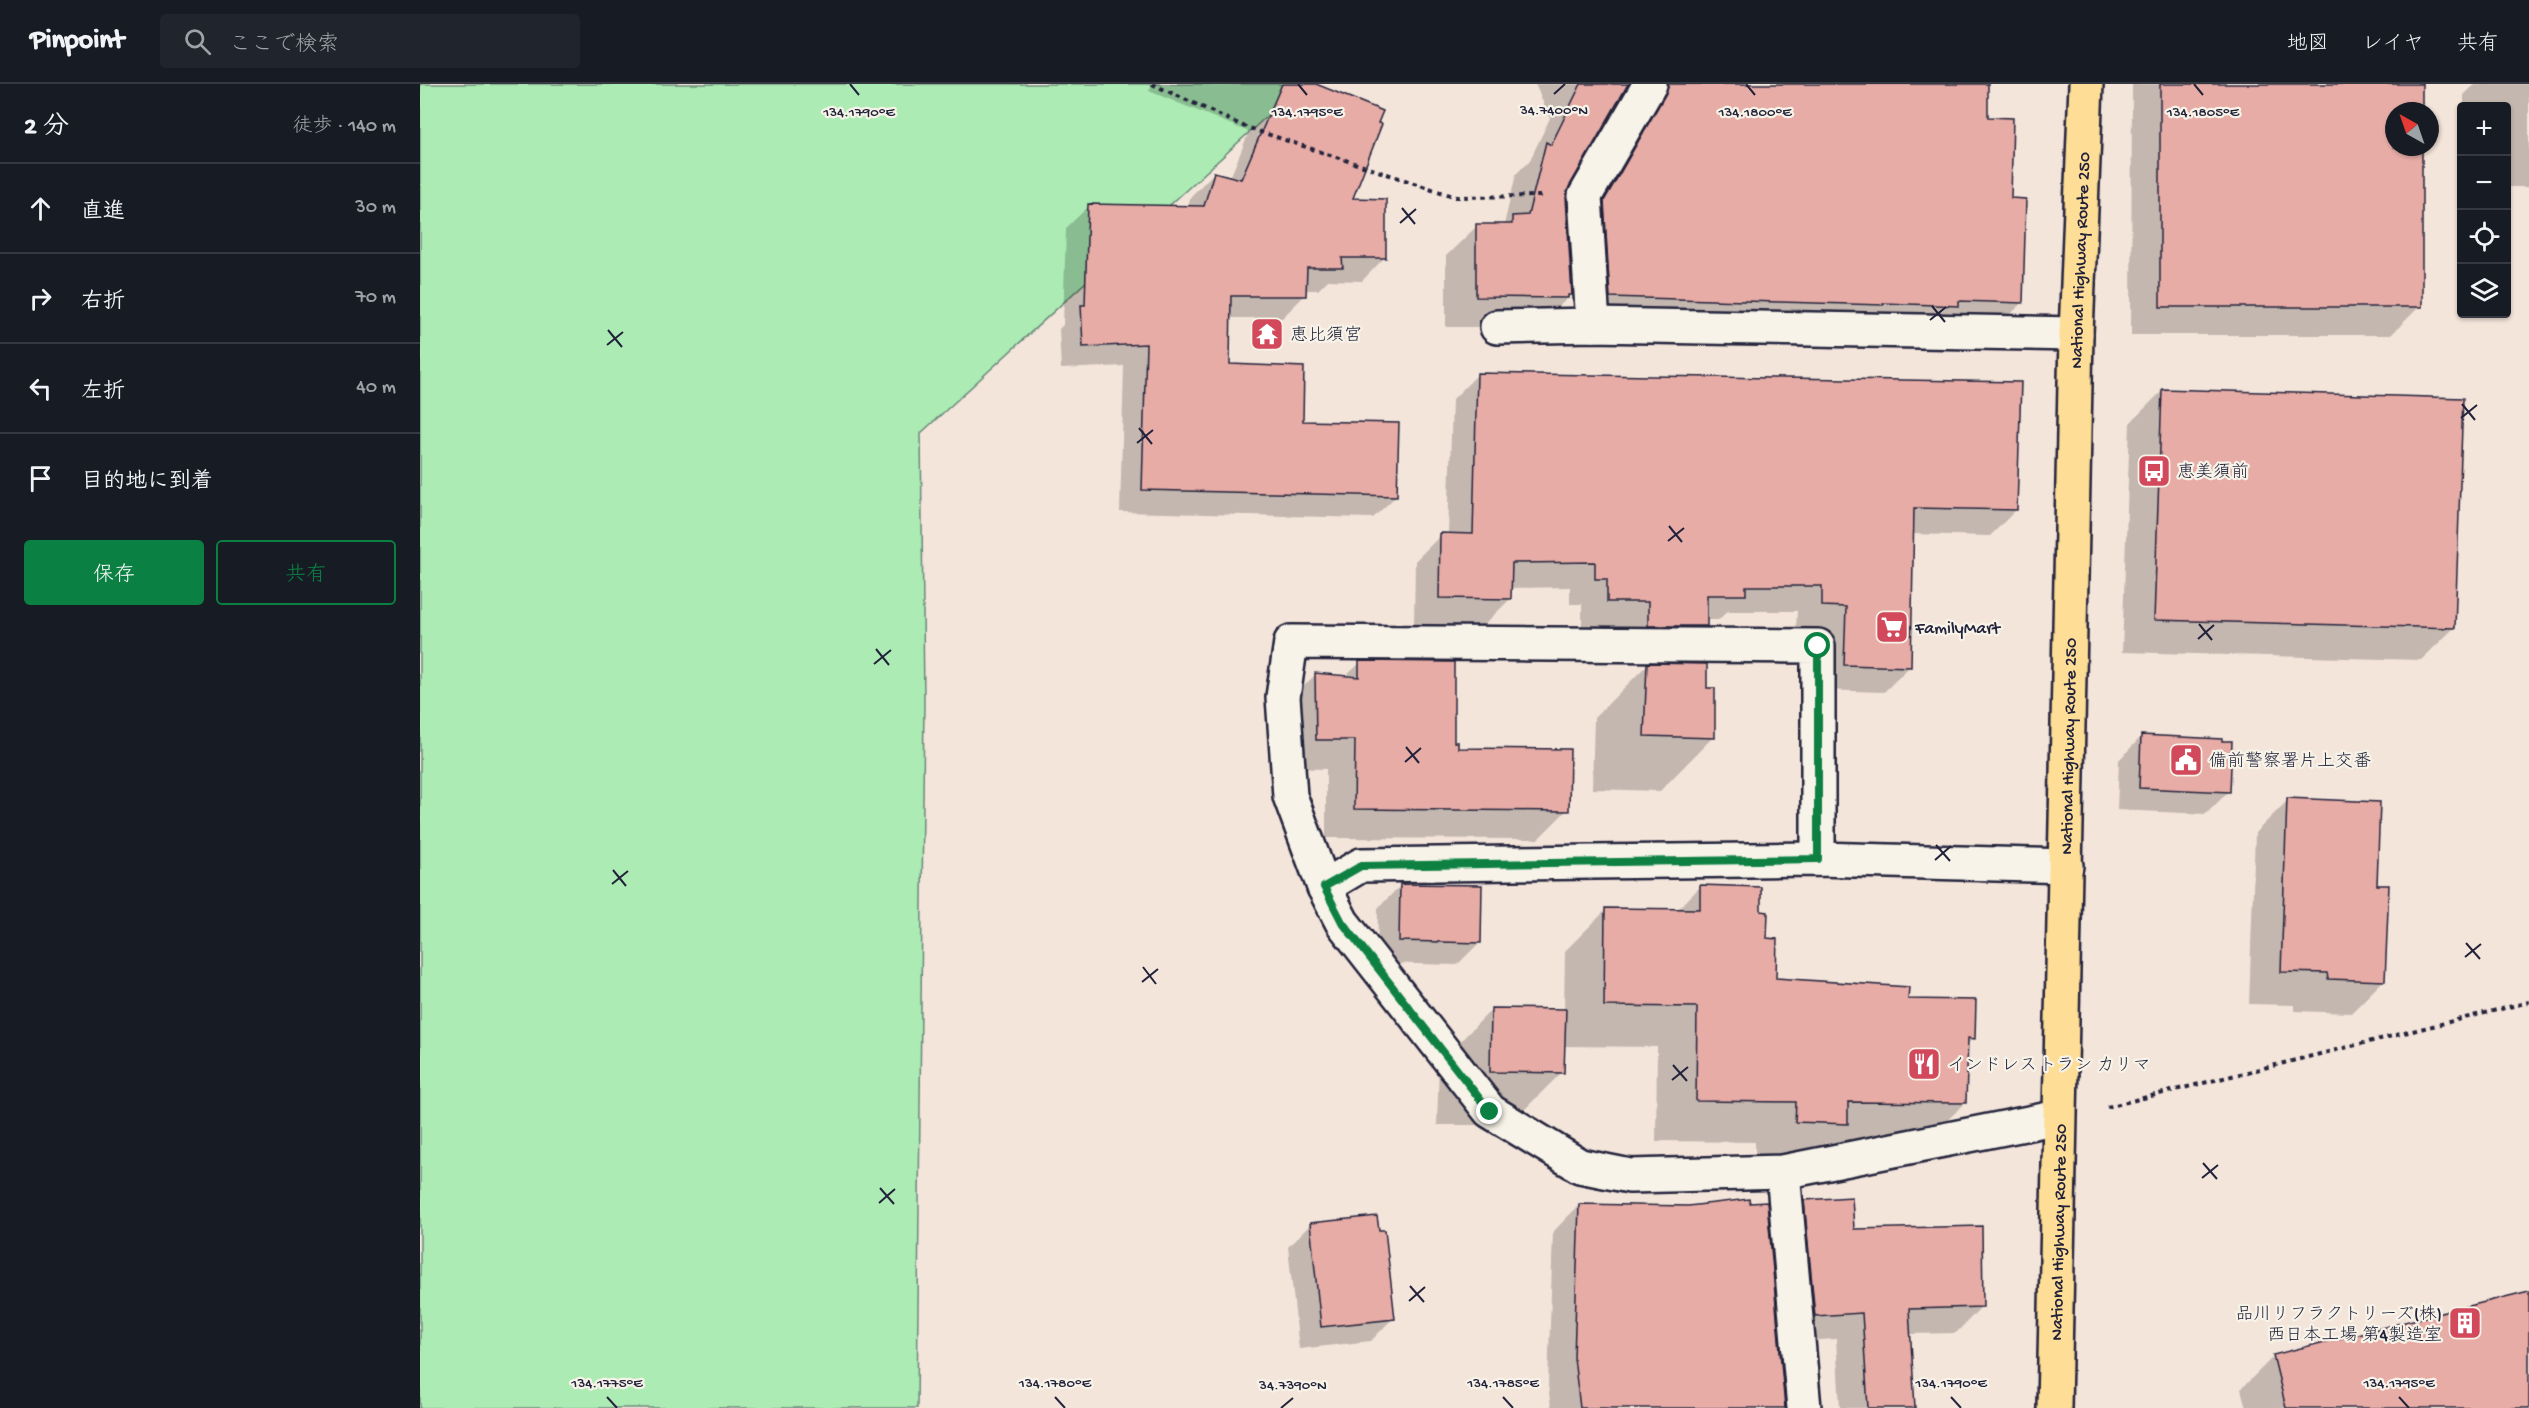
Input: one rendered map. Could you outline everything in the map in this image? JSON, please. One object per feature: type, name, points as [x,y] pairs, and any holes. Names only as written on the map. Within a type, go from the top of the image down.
[{"type":"highway","name":"National Highway Route 250","points":[[2054,1408],[2076,334],[2086,84]]},
{"type":"street","points":[[1593,325],[1585,196],[1650,84]]},
{"type":"street","points":[[1497,327],[1593,325],[2076,334]]},
{"type":"street","points":[[1818,859],[1818,646],[1291,642],[1283,696],[1290,796],[1324,887],[1342,922],[1490,1112],[1580,1166],[1630,1176],[1783,1172],[2059,1117]]},
{"type":"street","points":[[1324,887],[1361,866],[1818,859],[2066,866]]},
{"type":"street","points":[[1783,1172],[1804,1408]]},
{"type":"path","points":[[1152,84],[1244,126],[1456,197],[1585,196]]},
{"type":"path","points":[[2107,1107],[2529,1002]]},
{"type":"green space","points":[[420,84],[1302,84],[921,433],[924,700],[917,1408],[420,1408]]},
{"type":"building","points":[[1282,84],[1316,84],[1383,111],[1378,123],[1382,124],[1353,198],[1386,199],[1386,258],[1342,258],[1343,268],[1307,268],[1306,296],[1231,296],[1230,364],[1304,367],[1303,421],[1399,423],[1397,496],[1142,490],[1146,344],[1083,347],[1081,305],[1085,305],[1088,204],[1204,206],[1214,172],[1241,179]]},
{"type":"building","points":[[1581,84],[1628,84],[1569,187],[1566,197],[1572,295],[1568,295],[1568,298],[1476,297],[1476,224],[1512,224],[1512,216],[1528,215],[1546,142],[1551,145]]},
{"type":"building","points":[[1669,84],[1988,84],[1988,117],[2013,118],[2011,198],[2026,199],[2023,303],[1959,301],[1959,306],[1883,303],[1883,305],[1610,297],[1604,201]]},
{"type":"building","points":[[2160,84],[2422,84],[2422,102],[2385,102],[2385,156],[2422,156],[2422,307],[2160,307]]},
{"type":"building","points":[[1477,373],[2021,382],[2017,510],[1914,508],[1911,667],[1844,665],[1846,607],[1822,606],[1822,586],[1746,586],[1746,595],[1707,595],[1707,626],[1648,626],[1648,602],[1607,602],[1607,579],[1595,579],[1595,562],[1512,563],[1511,599],[1439,598],[1440,533],[1473,534]]},
{"type":"building","points":[[2162,389],[2463,398],[2455,628],[2154,620]]},
{"type":"building","points":[[1359,661],[1454,662],[1454,742],[1458,742],[1458,748],[1570,749],[1569,811],[1354,809],[1355,740],[1316,740],[1315,673],[1359,677]]},
{"type":"building","points":[[1647,663],[1707,664],[1707,688],[1715,688],[1715,738],[1644,736]]},
{"type":"building","name":"備前警察署片上交番","points":[[2141,735],[2232,741],[2230,792],[2139,788]]},
{"type":"building","points":[[2287,798],[2380,802],[2377,885],[2389,885],[2385,981],[2328,979],[2327,973],[2281,972]]},
{"type":"building","points":[[1400,884],[1482,885],[1481,943],[1399,941]]},
{"type":"building","points":[[1700,885],[1761,887],[1761,911],[1768,912],[1767,938],[1777,939],[1776,978],[1909,987],[1908,999],[1976,1000],[1975,1039],[1968,1038],[1966,1103],[1848,1102],[1848,1124],[1795,1122],[1796,1102],[1696,1101],[1697,1007],[1604,1006],[1605,908],[1700,909]]},
{"type":"building","points":[[1491,1008],[1566,1009],[1564,1073],[1490,1072]]},
{"type":"building","points":[[1852,1197],[1854,1229],[1982,1226],[1983,1307],[1909,1309],[1915,1408],[1868,1408],[1862,1313],[1815,1316],[1804,1200]]},
{"type":"building","points":[[1749,1199],[1750,1203],[1767,1202],[1785,1408],[1580,1408],[1574,1358],[1579,1204],[1688,1206]]},
{"type":"building","points":[[1377,1216],[1379,1230],[1385,1230],[1395,1319],[1321,1327],[1310,1223]]},
{"type":"building","name":"品川リフラクトリーズ(株) 西日本工場 第4製造室","points":[[2529,1291],[2529,1408],[2286,1408],[2273,1355]]},
{"type":"place","name":"恵比須宮","points":[[1267,334]]},
{"type":"place","name":"恵美須前","points":[[2154,471]]},
{"type":"place","name":"FamilyMart","points":[[1892,627]]},
{"type":"place","name":"備前警察署片上交番","points":[[2186,760]]},
{"type":"place","name":"インドレストラン カリマ","points":[[1924,1064]]},
{"type":"place","name":"品川リフラクトリーズ(株) 西日本工場 第4製造室","points":[[2465,1323]]},
{"type":"route","points":[[1490,1112],[1342,922],[1324,887],[1361,866],[1818,859],[1818,646]]}]
